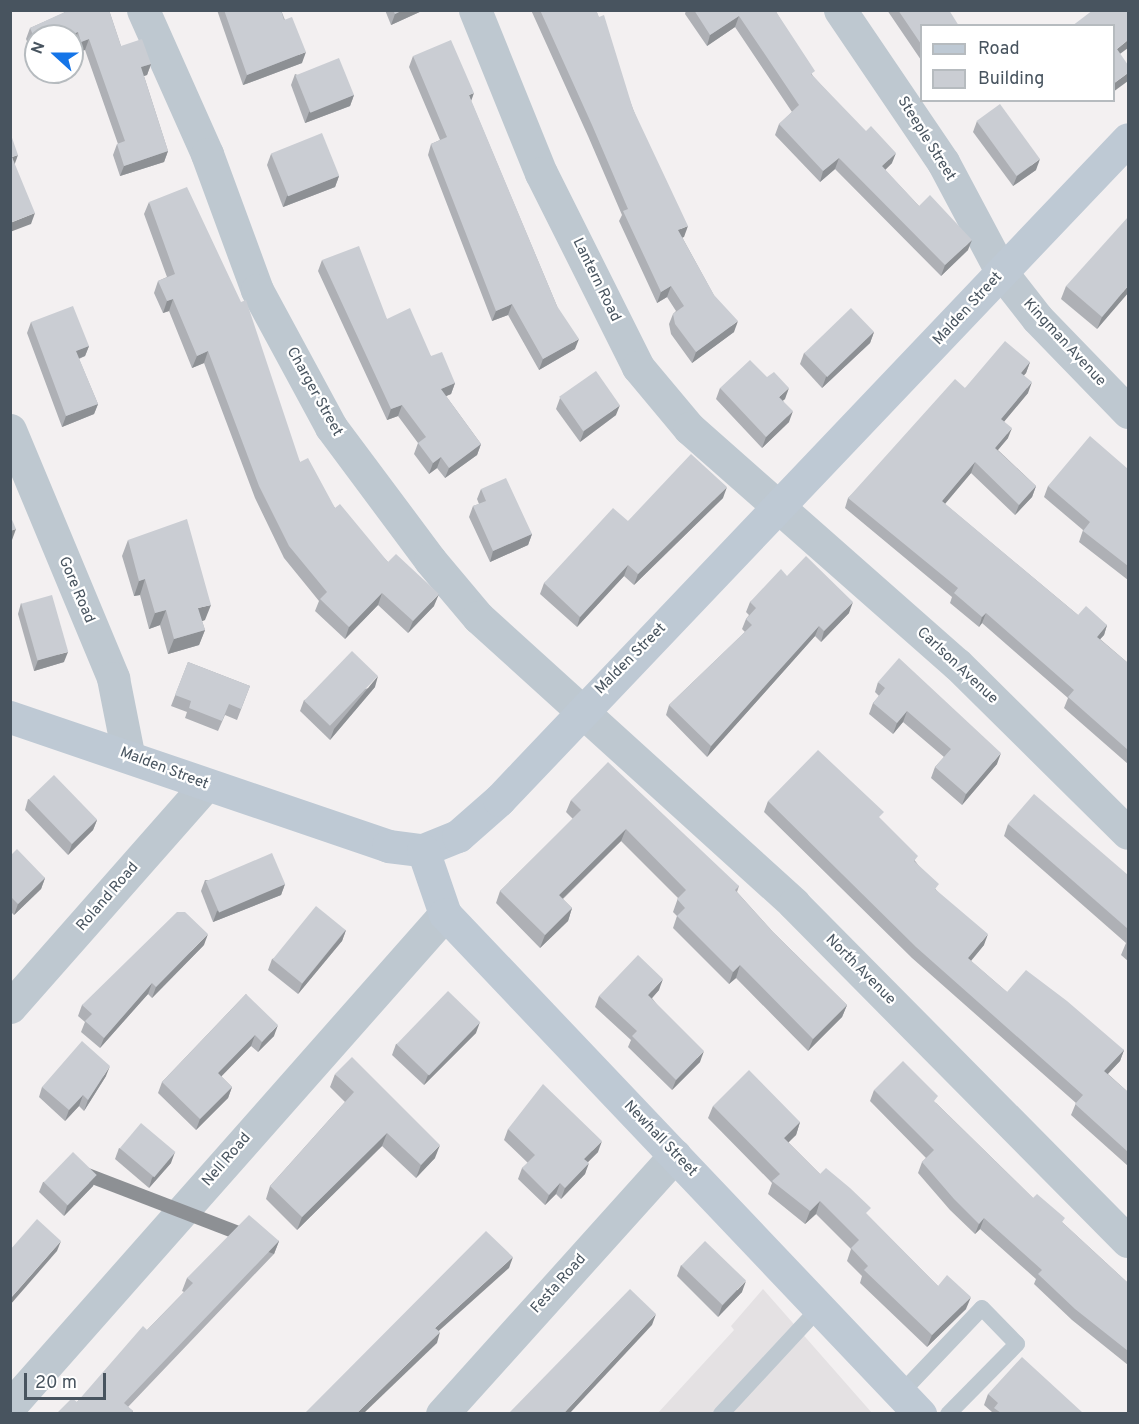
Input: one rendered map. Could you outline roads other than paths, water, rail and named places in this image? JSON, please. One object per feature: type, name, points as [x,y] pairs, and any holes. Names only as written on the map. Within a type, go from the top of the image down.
[{"type":"street","name":"Charger Street","points":[[143,10],[207,154],[245,262],[331,427],[478,617],[581,710]]},
{"type":"street","name":"Lantern Road","points":[[475,10],[541,173],[638,367],[690,428],[779,507]]},
{"type":"street","name":"Steeple Street","points":[[840,10],[943,162],[1002,273]]},
{"type":"street","name":"Malden Street","points":[[10,717],[128,754],[205,786],[387,846],[423,850],[476,822],[1128,139]]},
{"type":"street","name":"Kingman Avenue","points":[[1002,273],[1036,318],[1128,411]]},
{"type":"street","name":"Gore Road","points":[[10,430],[113,678],[128,754]]},
{"type":"street","name":"Carlson Avenue","points":[[779,507],[957,664],[1128,833]]},
{"type":"street","name":"North Avenue","points":[[581,710],[794,904],[1128,1241]]},
{"type":"street","name":"Roland Road","points":[[10,1007],[205,786]]},
{"type":"street","name":"Newhall Street","points":[[423,850],[445,914],[910,1403]]},
{"type":"street","name":"Nell Road","points":[[10,1406],[445,914]]},
{"type":"street","name":"Festa Road","points":[[442,1413],[675,1155]]},
{"type":"lane","points":[[721,1413],[819,1308]]},
{"type":"lane","points":[[910,1403],[982,1308],[1017,1344],[948,1413]]}]
